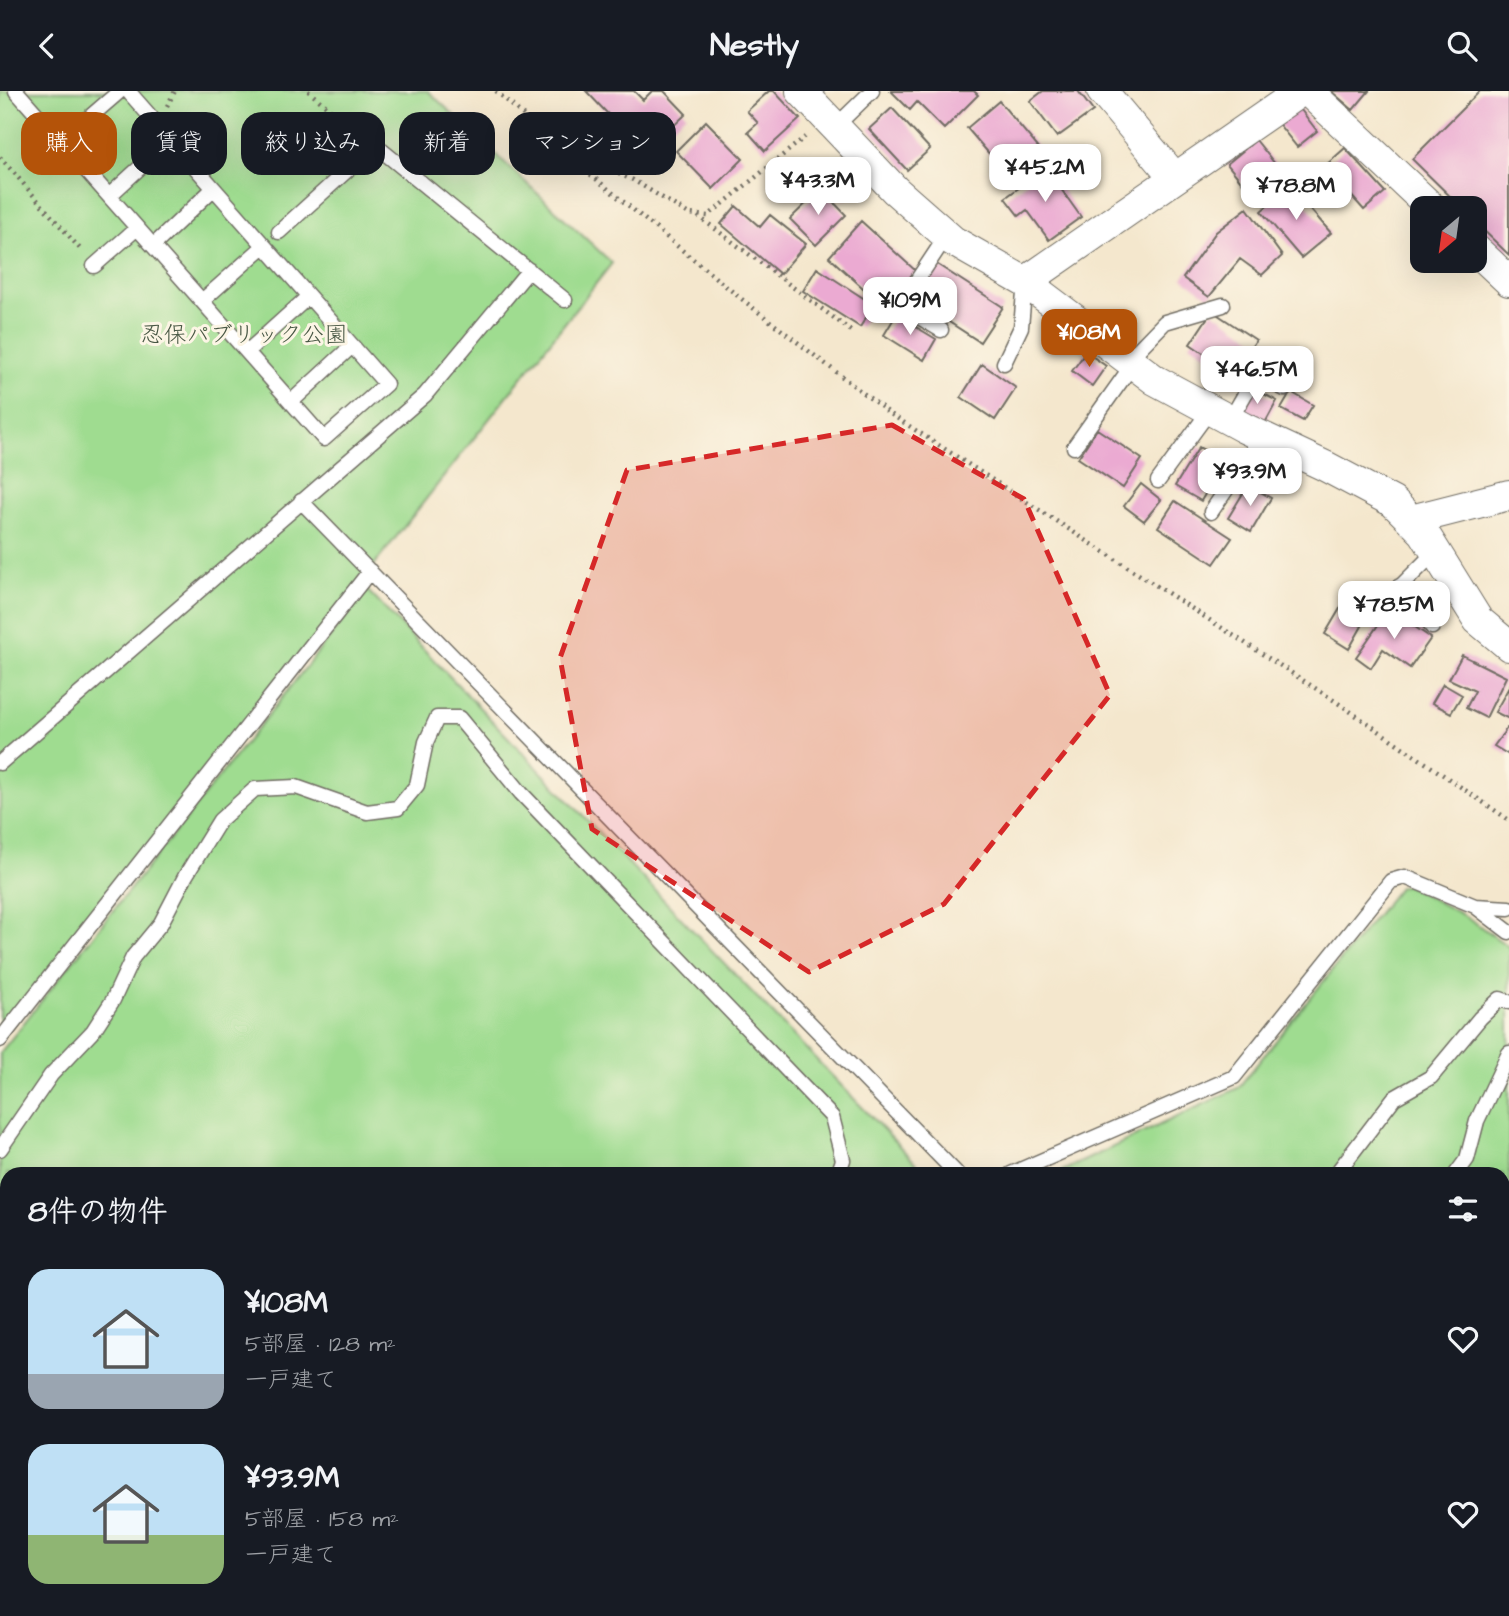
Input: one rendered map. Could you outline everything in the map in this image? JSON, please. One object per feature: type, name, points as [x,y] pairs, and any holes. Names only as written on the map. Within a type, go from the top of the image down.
[{"type":"street","points":[[801,91],[895,190],[947,235],[1025,282],[1154,380],[1393,502],[1424,533],[1478,621],[1509,646]]},
{"type":"street","points":[[1102,91],[1175,178]]},
{"type":"street","points":[[1025,282],[1301,91]]},
{"type":"street","points":[[1308,91],[1419,196]]},
{"type":"street","points":[[1488,261],[1509,281]]},
{"type":"street","points":[[1411,520],[1509,495]]},
{"type":"lane","points":[[16,91],[35,112]]},
{"type":"lane","points":[[96,112],[120,91]]},
{"type":"lane","points":[[128,91],[147,112]]},
{"type":"lane","points":[[831,123],[872,91]]},
{"type":"lane","points":[[385,153],[565,300]]},
{"type":"lane","points":[[90,175],[324,439],[386,384],[201,175]]},
{"type":"lane","points":[[109,196],[132,175]]},
{"type":"lane","points":[[279,232],[342,175]]},
{"type":"lane","points":[[153,246],[213,189]]},
{"type":"lane","points":[[94,265],[138,228]]},
{"type":"lane","points":[[941,330],[911,312],[906,297],[947,235]]},
{"type":"lane","points":[[202,301],[264,246]]},
{"type":"lane","points":[[0,763],[425,395],[528,270]]},
{"type":"lane","points":[[1004,363],[1021,327],[1025,282]]},
{"type":"lane","points":[[247,352],[308,297]]},
{"type":"lane","points":[[1074,447],[1130,362],[1165,322],[1223,305]]},
{"type":"lane","points":[[291,402],[352,346]]},
{"type":"lane","points":[[1158,481],[1256,375],[1285,389]]},
{"type":"lane","points":[[1211,512],[1262,436]]},
{"type":"lane","points":[[301,501],[950,1167]]},
{"type":"lane","points":[[1372,601],[1402,585],[1436,552]]},
{"type":"lane","points":[[0,1041],[370,571]]},
{"type":"lane","points":[[1402,585],[1432,627]]},
{"type":"lane","points":[[0,1149],[51,1075],[93,1031],[113,1000],[134,957],[161,923],[186,874],[219,820],[255,789],[296,787],[368,812],[398,809],[417,785],[426,742],[437,719],[459,718],[522,793],[832,1117],[843,1160],[840,1167]]},
{"type":"lane","points":[[1028,1167],[1234,1077],[1391,881],[1405,877],[1475,906],[1509,932]]},
{"type":"lane","points":[[1475,906],[1509,908]]},
{"type":"lane","points":[[1341,1167],[1394,1098],[1431,1077],[1480,1018],[1500,999],[1509,1002]]},
{"type":"lane","points":[[1461,1167],[1467,1159],[1477,1121],[1509,1052]]},
{"type":"path","points":[[168,105],[175,91]]},
{"type":"path","points":[[308,91],[334,112]]},
{"type":"path","points":[[496,91],[520,112]]},
{"type":"path","points":[[622,175],[689,214],[708,216],[831,123]]},
{"type":"path","points":[[0,157],[94,265]]},
{"type":"path","points":[[592,175],[739,297],[890,413],[1335,701],[1509,820]]},
{"type":"path","points":[[696,215],[854,333]]},
{"type":"highlighted area","points":[[892,425],[1024,499],[1110,695],[944,904],[809,972],[592,829],[560,658],[627,470]]},
{"type":"green space","name":"忍保パブリック公園","points":[[0,91],[428,91],[450,112],[399,112],[399,175],[495,175],[495,154],[509,167],[509,175],[518,175],[612,263],[0,1040]]},
{"type":"green space","points":[[367,590],[919,1167],[0,1167],[0,1053]]},
{"type":"green space","points":[[1406,885],[1467,917],[1509,947],[1509,1167],[1071,1167],[1238,1088],[1399,887]]},
{"type":"building","points":[[586,91],[634,91],[643,100],[652,91],[664,91],[686,114],[676,124],[676,112],[606,112]]},
{"type":"building","points":[[769,91],[774,91],[800,119],[765,151],[748,132],[758,123],[747,111]]},
{"type":"building","points":[[891,91],[974,91],[978,95],[944,129],[917,102],[910,110]]},
{"type":"building","points":[[1043,91],[1078,91],[1093,111],[1057,137],[1030,101]]},
{"type":"building","points":[[1331,91],[1369,91],[1353,110]]},
{"type":"building","points":[[1480,91],[1509,91],[1509,255],[1488,235],[1488,196],[1450,196],[1412,159]]},
{"type":"building","points":[[999,101],[1042,152],[1010,178],[967,128]]},
{"type":"building","points":[[1298,106],[1317,131],[1297,147],[1277,122]]},
{"type":"building","points":[[892,108],[930,149],[907,170],[869,129]]},
{"type":"building","points":[[706,121],[743,159],[713,189],[676,151]]},
{"type":"building","points":[[1256,140],[1287,179],[1258,202],[1227,164]]},
{"type":"building","points":[[1345,148],[1385,192],[1364,210],[1325,166]]},
{"type":"building","points":[[844,168],[861,183],[845,200],[828,185]]},
{"type":"building","points":[[1046,168],[1081,217],[1049,240],[1027,210],[1019,216],[1005,198]]},
{"type":"building","points":[[1290,186],[1331,233],[1301,258],[1261,211]]},
{"type":"building","points":[[821,189],[846,215],[816,245],[790,219]]},
{"type":"building","points":[[736,206],[760,227],[770,215],[806,244],[780,274],[721,224]]},
{"type":"building","points":[[1247,208],[1282,256],[1262,275],[1240,259],[1209,297],[1183,278],[1216,232]]},
{"type":"building","points":[[861,221],[917,272],[885,308],[829,257]]},
{"type":"building","points":[[935,263],[1003,307],[980,342],[912,298]]},
{"type":"building","points":[[817,268],[874,305],[860,327],[803,291]]},
{"type":"building","points":[[1212,311],[1256,340],[1234,374],[1190,344]]},
{"type":"building","points":[[896,315],[936,339],[924,360],[884,335]]},
{"type":"building","points":[[1086,352],[1106,366],[1092,386],[1072,371]]},
{"type":"building","points":[[982,364],[1016,388],[995,420],[961,397]]},
{"type":"building","points":[[1251,387],[1277,401],[1264,425],[1238,412]]},
{"type":"building","points":[[1291,392],[1313,405],[1303,421],[1281,409]]},
{"type":"building","points":[[1097,429],[1142,459],[1123,488],[1078,458]]},
{"type":"building","points":[[1199,447],[1224,462],[1201,501],[1175,486]]},
{"type":"building","points":[[1141,484],[1161,500],[1144,521],[1124,506]]},
{"type":"building","points":[[1248,485],[1271,498],[1251,532],[1228,518]]},
{"type":"building","points":[[1175,501],[1232,538],[1214,564],[1158,527]]},
{"type":"building","points":[[1348,595],[1364,604],[1354,621],[1362,626],[1349,649],[1325,634]]},
{"type":"building","points":[[1389,609],[1431,638],[1410,668],[1383,649],[1371,668],[1356,657]]},
{"type":"building","points":[[1462,655],[1506,677],[1486,718],[1466,708],[1475,691],[1449,679]]},
{"type":"building","points":[[1443,684],[1462,695],[1451,713],[1432,703]]},
{"type":"building","points":[[1509,687],[1509,719],[1495,712]]},
{"type":"building","points":[[1507,728],[1509,729],[1509,755],[1494,746]]}]
